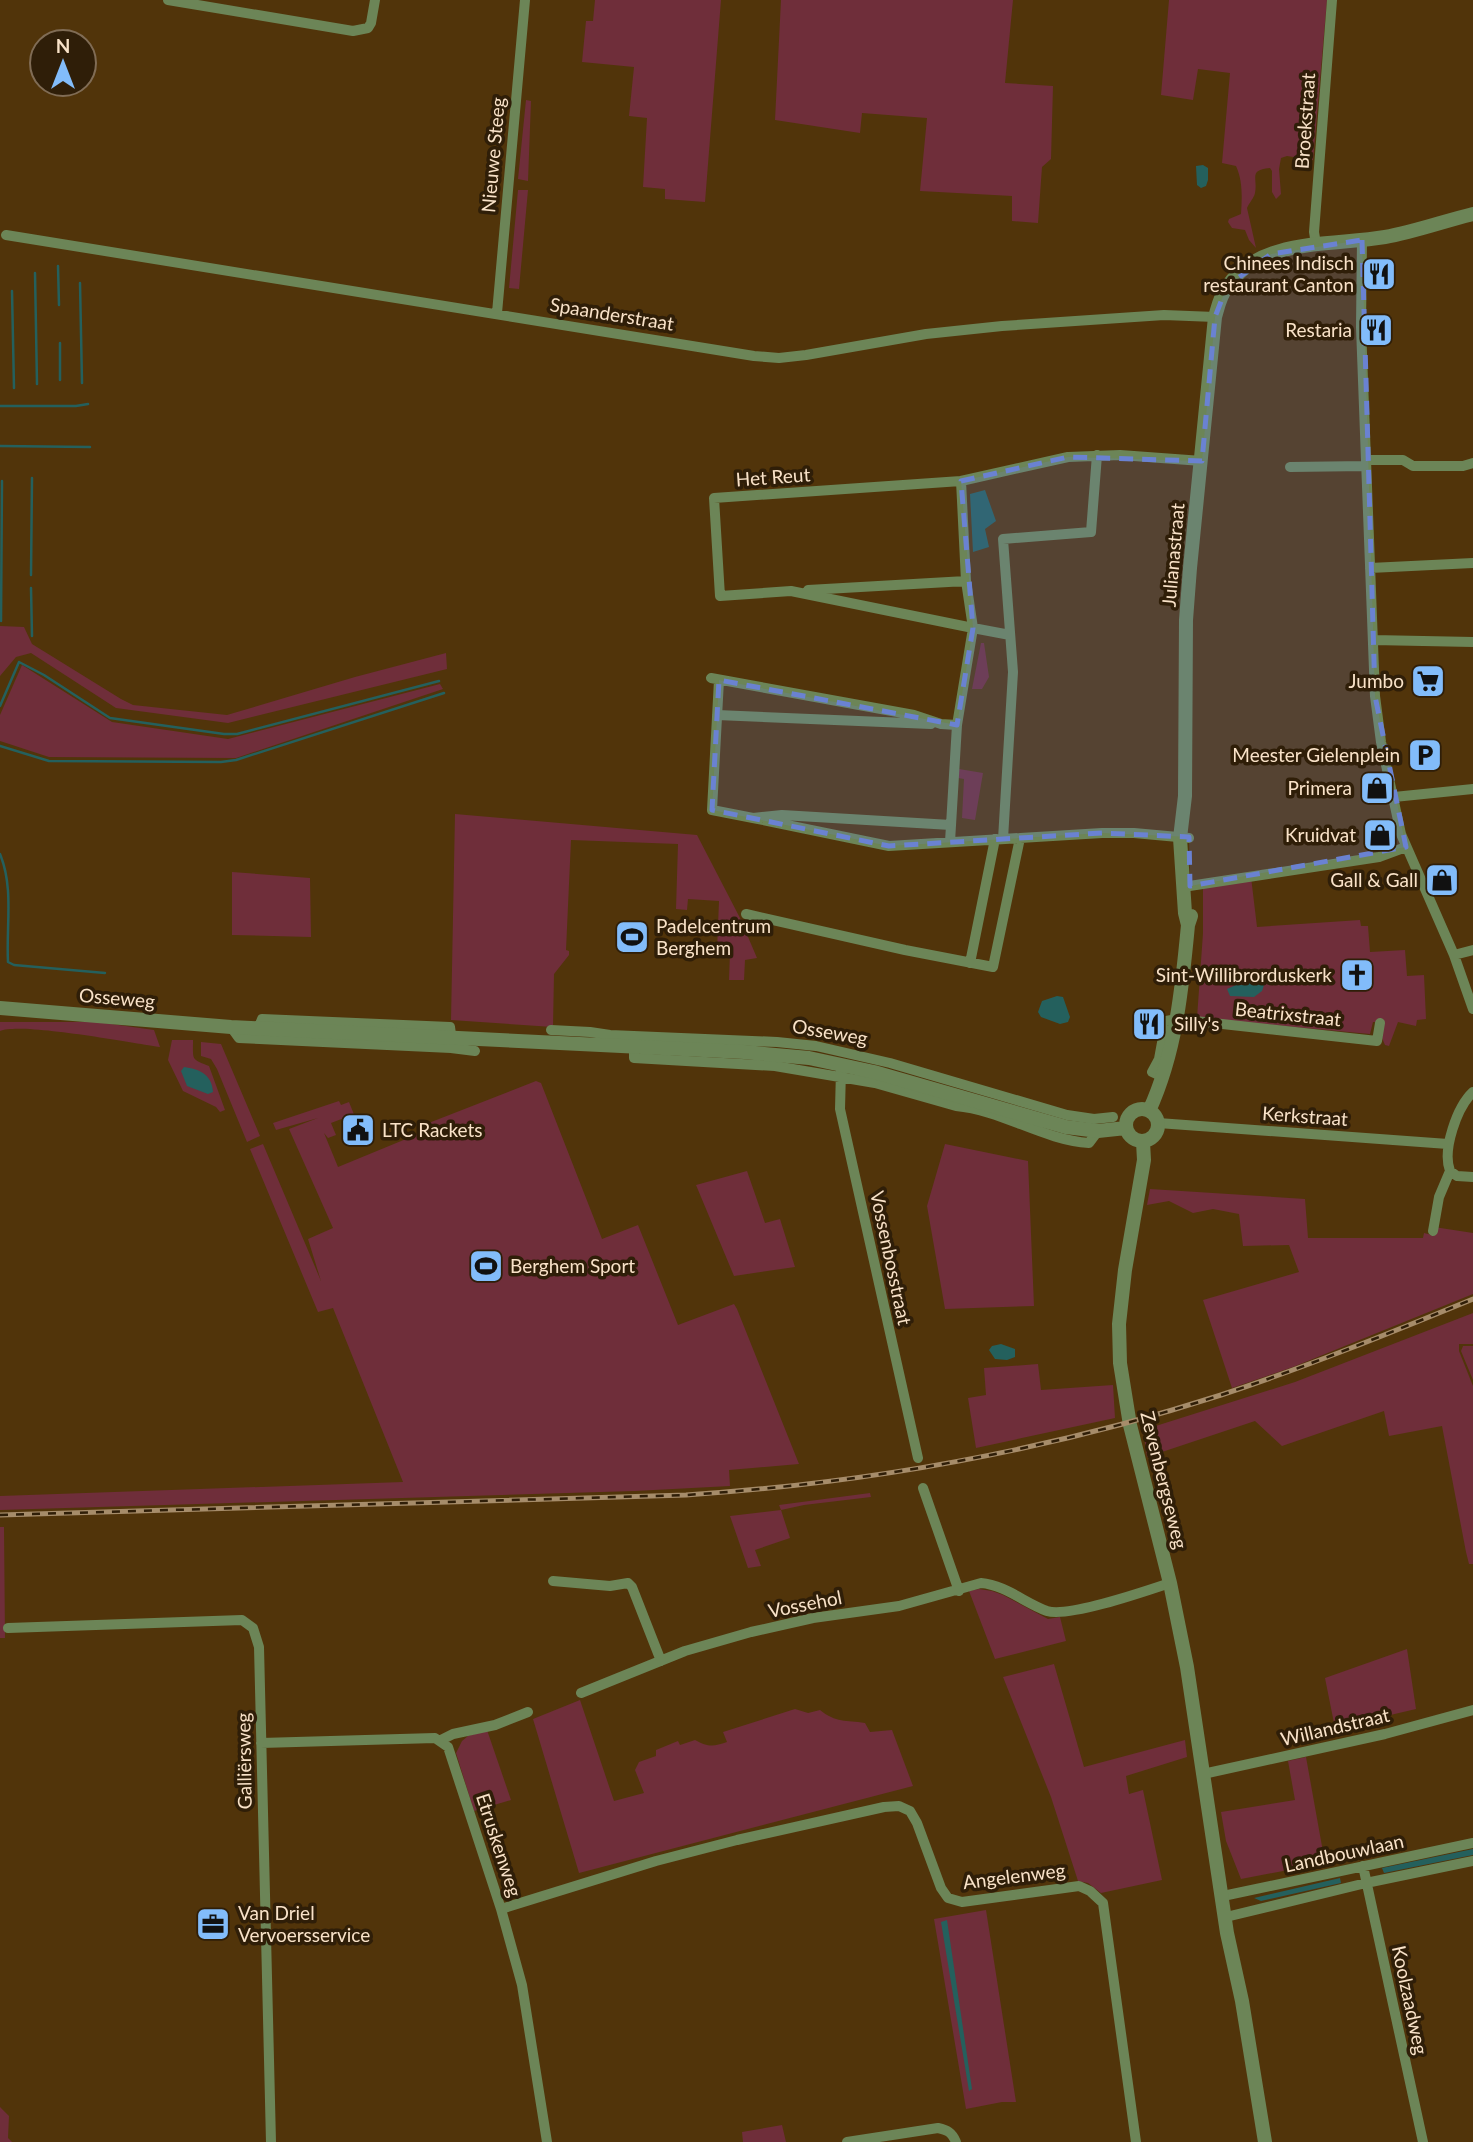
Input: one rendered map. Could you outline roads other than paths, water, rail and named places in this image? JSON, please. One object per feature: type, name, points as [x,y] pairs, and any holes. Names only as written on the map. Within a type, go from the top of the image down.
[{"type":"street","points":[[168,0],[353,31],[368,28],[372,23],[375,0]]},
{"type":"street","name":"Nieuwe Steeg","points":[[497,313],[525,0]]},
{"type":"street","name":"Broekstraat","points":[[1315,244],[1332,0]]},
{"type":"street","name":"Julianastraat","points":[[1154,1117],[1177,1020],[1188,925],[1185,912],[1184,838],[1186,620],[1215,317],[1221,298],[1238,274],[1271,254],[1293,247],[1389,236],[1473,214]]},
{"type":"street","name":"Spaanderstraat","points":[[6,234],[779,358],[926,334],[1002,326],[1171,315],[1215,317]]},
{"type":"street","points":[[1362,240],[1361,327],[1375,696],[1382,748],[1401,834],[1454,955],[1473,1009]]},
{"type":"street","points":[[970,963],[999,839],[1013,673],[1003,539],[1091,532],[1097,455]]},
{"type":"street","name":"Het Reut","points":[[966,581],[720,596],[714,498],[961,481],[1068,457],[1097,455],[1202,461]]},
{"type":"street","points":[[1290,467],[1403,460],[1413,466],[1463,466],[1473,463]]},
{"type":"street","points":[[950,842],[957,725],[973,628],[966,581],[961,481]]},
{"type":"street","points":[[1370,568],[1473,563]]},
{"type":"street","name":"Het Reut","points":[[791,591],[1010,635]]},
{"type":"street","points":[[1373,640],[1473,642]]},
{"type":"street","points":[[941,724],[914,715],[715,679],[717,715],[712,810],[889,846],[1102,833],[1184,838]]},
{"type":"street","points":[[717,715],[957,725]]},
{"type":"street","points":[[1394,797],[1473,789]]},
{"type":"street","points":[[753,818],[782,815],[951,825]]},
{"type":"street","points":[[746,914],[993,967],[1020,838]]},
{"type":"street","points":[[1186,886],[1379,856],[1406,848]]},
{"type":"street","points":[[1454,955],[1473,950]]},
{"type":"street","name":"Osseweg","points":[[0,1008],[230,1027],[374,1029],[452,1043],[475,1051]]},
{"type":"street","name":"Beatrixstraat","points":[[1177,1020],[1377,1041],[1380,1023]]},
{"type":"street","name":"Osseweg","points":[[230,1027],[239,1038],[452,1043],[565,1037],[811,1045],[890,1063],[1098,1131],[1126,1128]]},
{"type":"street","name":"Osseweg","points":[[551,1030],[565,1037],[634,1052],[701,1056],[781,1055],[841,1070],[875,1083],[956,1106],[979,1110],[1079,1142],[1089,1143],[1098,1131]]},
{"type":"street","name":"Osseweg","points":[[841,1070],[889,1076],[1081,1124],[1113,1117]]},
{"type":"street","name":"Vossenbosstraat","points":[[841,1070],[840,1110],[918,1458]]},
{"type":"street","points":[[1473,1092],[1462,1106],[1448,1144],[1447,1163],[1450,1171],[1457,1176],[1473,1177]]},
{"type":"street","points":[[1144,1109],[1154,1117],[1158,1129],[1155,1136],[1143,1142],[1131,1137],[1126,1128],[1127,1119],[1134,1111],[1144,1109]]},
{"type":"street","name":"Kerkstraat","points":[[1154,1117],[1448,1144]]},
{"type":"street","name":"Zevenbergseweg","points":[[1143,1142],[1143,1160],[1119,1324],[1120,1363],[1130,1428],[1170,1583],[1187,1667],[1265,2142]]},
{"type":"street","points":[[1433,1231],[1439,1197],[1450,1171]]},
{"type":"street","points":[[923,1488],[959,1591]]},
{"type":"street","points":[[553,1581],[610,1586],[628,1583],[632,1587],[661,1661]]},
{"type":"street","name":"Vossehol","points":[[581,1693],[685,1651],[751,1632],[813,1618],[899,1606],[981,1583],[990,1584],[1049,1612],[1071,1612],[1170,1583]]},
{"type":"street","name":"Galliërsweg","points":[[8,1628],[242,1620],[253,1628],[259,1647],[271,2142]]},
{"type":"street","name":"Willandstraat","points":[[1203,1774],[1385,1734],[1473,1710]]},
{"type":"street","points":[[261,1743],[441,1740],[453,1734],[495,1725],[528,1713]]},
{"type":"street","name":"Etruskenweg","points":[[441,1740],[451,1754],[501,1909],[522,1985],[547,2142]]},
{"type":"street","name":"Angelenweg","points":[[501,1909],[656,1861],[884,1807],[899,1806],[910,1811],[917,1822],[941,1888],[948,1898],[962,1902],[1079,1886],[1090,1891],[1103,1903],[1136,2142]]},
{"type":"street","name":"Landbouwlaan","points":[[1226,1895],[1473,1843]]},
{"type":"street","name":"Landbouwlaan","points":[[1229,1916],[1473,1861]]},
{"type":"street","name":"Koolzaadweg","points":[[1363,1866],[1423,2142]]},
{"type":"street","points":[[847,2142],[938,2128],[947,2130],[956,2142]]},
{"type":"water","points":[[1203,165],[1208,168],[1208,180],[1206,186],[1201,188],[1197,185],[1196,166]]},
{"type":"water","points":[[985,490],[996,521],[985,529],[989,547],[973,552],[970,494]]},
{"type":"water","points":[[1246,976],[1258,976],[1264,985],[1262,991],[1254,997],[1230,996],[1227,989],[1243,984]]},
{"type":"water","points":[[1057,996],[1063,997],[1070,1017],[1068,1022],[1060,1024],[1041,1017],[1038,1012],[1042,1001]]},
{"type":"water","points":[[184,1067],[204,1073],[213,1092],[208,1094],[187,1086],[181,1071]]},
{"type":"water","points":[[1001,1344],[1015,1349],[1015,1357],[1007,1360],[995,1359],[989,1350],[992,1346]]},
{"type":"water","points":[[1473,1849],[1473,1855],[1384,1873],[1382,1868]]},
{"type":"water","points":[[1340,1878],[1341,1883],[1261,1901],[1254,1898]]},
{"type":"water","points":[[947,1920],[972,2089],[969,2091],[941,1922]]},
{"type":"waterway","points":[[58,266],[59,305]]},
{"type":"waterway","points":[[35,273],[37,384]]},
{"type":"waterway","points":[[80,283],[82,383]]},
{"type":"waterway","points":[[12,291],[14,388]]},
{"type":"waterway","points":[[60,343],[60,380]]},
{"type":"waterway","points":[[0,406],[88,404]]},
{"type":"waterway","points":[[0,446],[90,447]]},
{"type":"waterway","points":[[31,575],[32,478]]},
{"type":"waterway","points":[[1,621],[2,481]]},
{"type":"waterway","points":[[31,588],[32,636]]},
{"type":"waterway","points":[[0,706],[19,662],[110,718],[224,734],[237,734],[439,681]]},
{"type":"waterway","points":[[0,746],[49,761],[221,762],[236,760],[444,693]]},
{"type":"waterway","points":[[0,854],[7,880],[8,962],[14,965],[105,973]]},
{"type":"railway","points":[[0,1515],[686,1495],[754,1490],[889,1473],[1023,1448],[1156,1415],[1285,1373],[1473,1299]]},
{"type":"place","name":"Chinees Indisch restaurant Canton","points":[[1379,274]]},
{"type":"place","name":"Restaria","points":[[1376,330]]},
{"type":"place","name":"Jumbo","points":[[1428,681]]},
{"type":"place","name":"Meester Gielenplein","points":[[1425,755]]},
{"type":"place","name":"Primera","points":[[1377,788]]},
{"type":"place","name":"Kruidvat","points":[[1380,835]]},
{"type":"place","name":"Gall & Gall","points":[[1442,880]]},
{"type":"place","name":"Padelcentrum Berghem","points":[[632,937]]},
{"type":"place","name":"Sint-Willibrorduskerk","points":[[1357,975]]},
{"type":"place","name":"Silly's","points":[[1149,1024]]},
{"type":"place","name":"LTC Rackets","points":[[358,1130]]},
{"type":"place","name":"Berghem Sport","points":[[486,1266]]},
{"type":"place","name":"Van Driel Vervoersservice","points":[[213,1924]]}]
